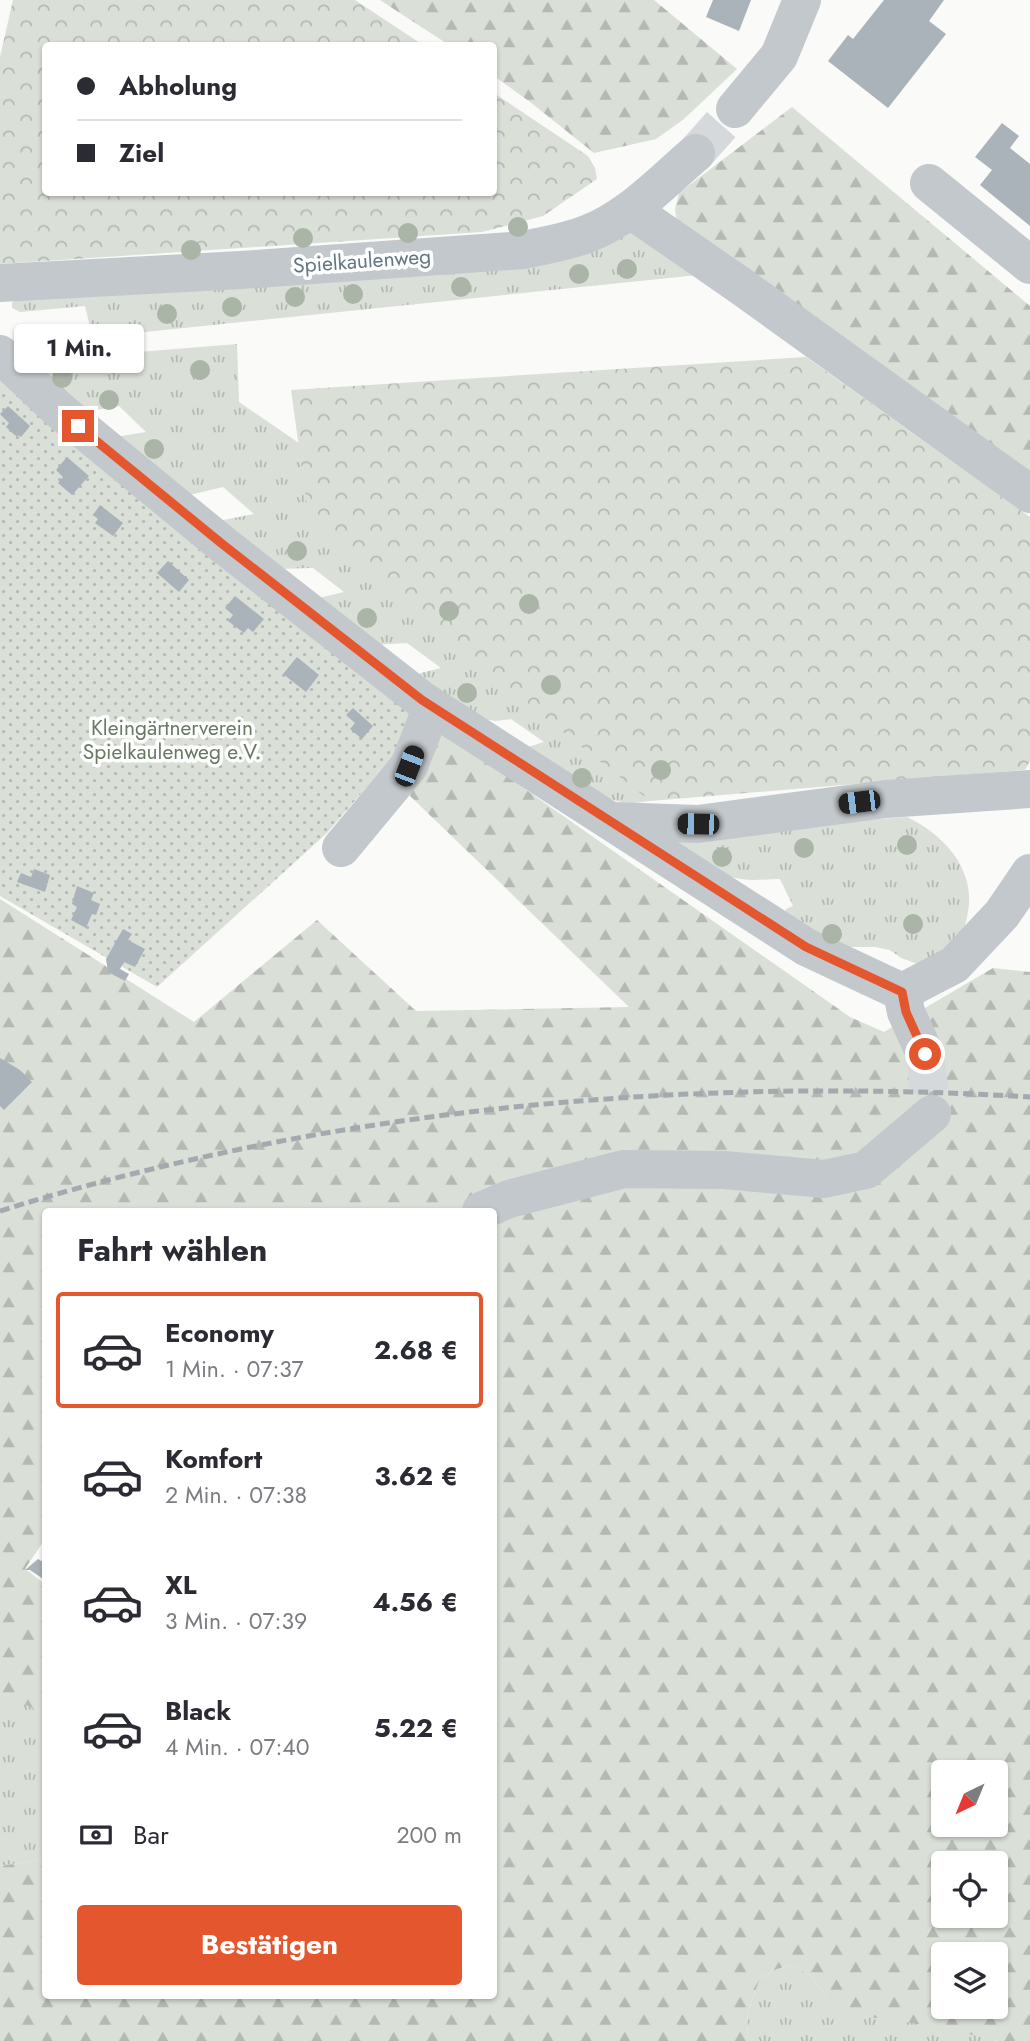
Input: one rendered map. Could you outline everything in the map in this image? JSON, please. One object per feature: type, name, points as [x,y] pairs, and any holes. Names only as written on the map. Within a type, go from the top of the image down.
[{"type":"street","points":[[735,109],[779,56],[802,0]]},
{"type":"street","name":"Spielkaulenweg","points":[[0,283],[241,270],[524,250],[565,242],[590,233],[631,210],[696,153]]},
{"type":"street","points":[[929,183],[1030,265]]},
{"type":"street","points":[[631,210],[1030,494]]},
{"type":"street","points":[[0,354],[58,409],[211,535],[432,706],[806,947],[902,992]]},
{"type":"street","points":[[341,848],[409,766],[432,706]]},
{"type":"street","points":[[609,821],[698,824],[886,799],[1030,789]]},
{"type":"street","points":[[902,992],[954,965],[1002,914],[1030,873]]},
{"type":"street","points":[[902,992],[906,1012],[925,1054]]},
{"type":"street","points":[[488,1208],[509,1199],[624,1169],[724,1170],[824,1179],[866,1170],[932,1114]]},
{"type":"green space","points":[[13,0],[355,0],[418,42],[42,42],[42,196],[497,196],[497,95],[588,156],[595,168],[597,179],[543,216],[482,232],[0,264],[0,57]]},
{"type":"green space","points":[[380,0],[654,0],[737,69],[684,119],[656,139],[594,153],[497,78],[497,42],[444,42]]},
{"type":"green space","points":[[792,107],[1030,306],[1030,479],[677,223],[675,209],[679,193]]},
{"type":"green space","points":[[631,227],[698,275],[126,334],[90,327],[85,306],[20,312],[12,308],[16,298]]},
{"type":"green space","points":[[237,344],[239,402],[461,554],[650,801],[627,804],[595,795],[521,749],[544,742],[511,719],[495,721],[477,718],[413,675],[441,668],[407,643],[373,645],[310,600],[344,592],[313,568],[279,569],[213,522],[254,514],[223,487],[181,497],[109,438],[146,432],[119,406],[91,411],[27,361]]},
{"type":"green space","points":[[806,357],[1030,517],[1030,761],[1025,770],[650,801],[381,588],[308,512],[291,390]]},
{"type":"green space","name":"Kleingärtnerverein Spielkaulenweg e.V.","points":[[0,373],[425,719],[327,833],[157,987],[0,896]]},
{"type":"green space","points":[[425,719],[850,1017],[884,1032],[993,968],[1030,972],[1030,2041],[998,2041],[938,2027],[849,2014],[828,1997],[811,1976],[792,1965],[760,1978],[747,2014],[748,2041],[0,2041],[0,1866],[42,1859],[42,1999],[497,1999],[497,1208],[42,1208],[42,1544],[25,1569],[42,1582],[42,1713],[0,1693],[0,899],[194,1022],[317,920],[416,1011],[629,1007],[410,796]]},
{"type":"green space","points":[[907,817],[933,833],[954,855],[967,881],[969,896],[968,912],[959,939],[953,946],[918,964],[901,958],[890,950],[842,947],[785,915],[786,909],[793,906],[780,879],[746,880],[730,877],[701,861],[667,834]]},
{"type":"green space","points":[[0,1693],[42,1712],[42,1859],[0,1866]]},
{"type":"green space","points":[[792,1965],[811,1976],[828,1997],[998,2041],[748,2041],[747,2014],[760,1978]]},
{"type":"building","points":[[713,0],[751,0],[739,31],[706,17]]},
{"type":"building","points":[[884,0],[944,0],[929,21],[946,34],[888,108],[828,61],[848,35],[853,39]]},
{"type":"building","points":[[1002,123],[1019,136],[1010,148],[1030,164],[1030,226],[980,185],[992,170],[975,157]]},
{"type":"building","points":[[8,406],[30,426],[21,437],[17,437],[6,427],[9,423],[0,414]]},
{"type":"building","points":[[67,457],[89,476],[72,495],[58,483],[63,477],[56,470]]},
{"type":"building","points":[[100,505],[123,523],[113,536],[95,523],[98,519],[93,515]]},
{"type":"building","points":[[168,561],[189,580],[179,592],[157,573]]},
{"type":"building","points":[[235,596],[264,619],[253,632],[248,628],[244,633],[228,621],[233,615],[225,608]]},
{"type":"building","points":[[297,657],[319,675],[306,692],[283,674]]},
{"type":"building","points":[[353,708],[373,726],[362,739],[350,729],[355,723],[346,715]]},
{"type":"building","points":[[34,869],[50,875],[45,892],[17,882],[21,873],[31,877]]},
{"type":"building","points":[[77,886],[94,893],[91,900],[100,904],[86,928],[71,920],[77,907],[72,904]]},
{"type":"building","points":[[123,929],[132,934],[128,940],[145,949],[135,967],[124,962],[120,969],[129,974],[125,981],[108,972],[106,959]]},
{"type":"building","points":[[0,1058],[20,1070],[32,1082],[4,1110],[0,1106]]},
{"type":"building","points":[[38,1559],[42,1562],[42,1578],[30,1570],[25,1570]]},
{"type":"tunnel","points":[[696,153],[735,109]]},
{"type":"tunnel","points":[[925,1054],[932,1114]]},
{"type":"railway","points":[[0,1211],[125,1176],[252,1147],[380,1124],[510,1108],[640,1097],[770,1091],[1030,1097]]},
{"type":"route","points":[[78,426],[221,543],[422,700],[806,947],[902,992],[906,1012],[925,1054]]}]
